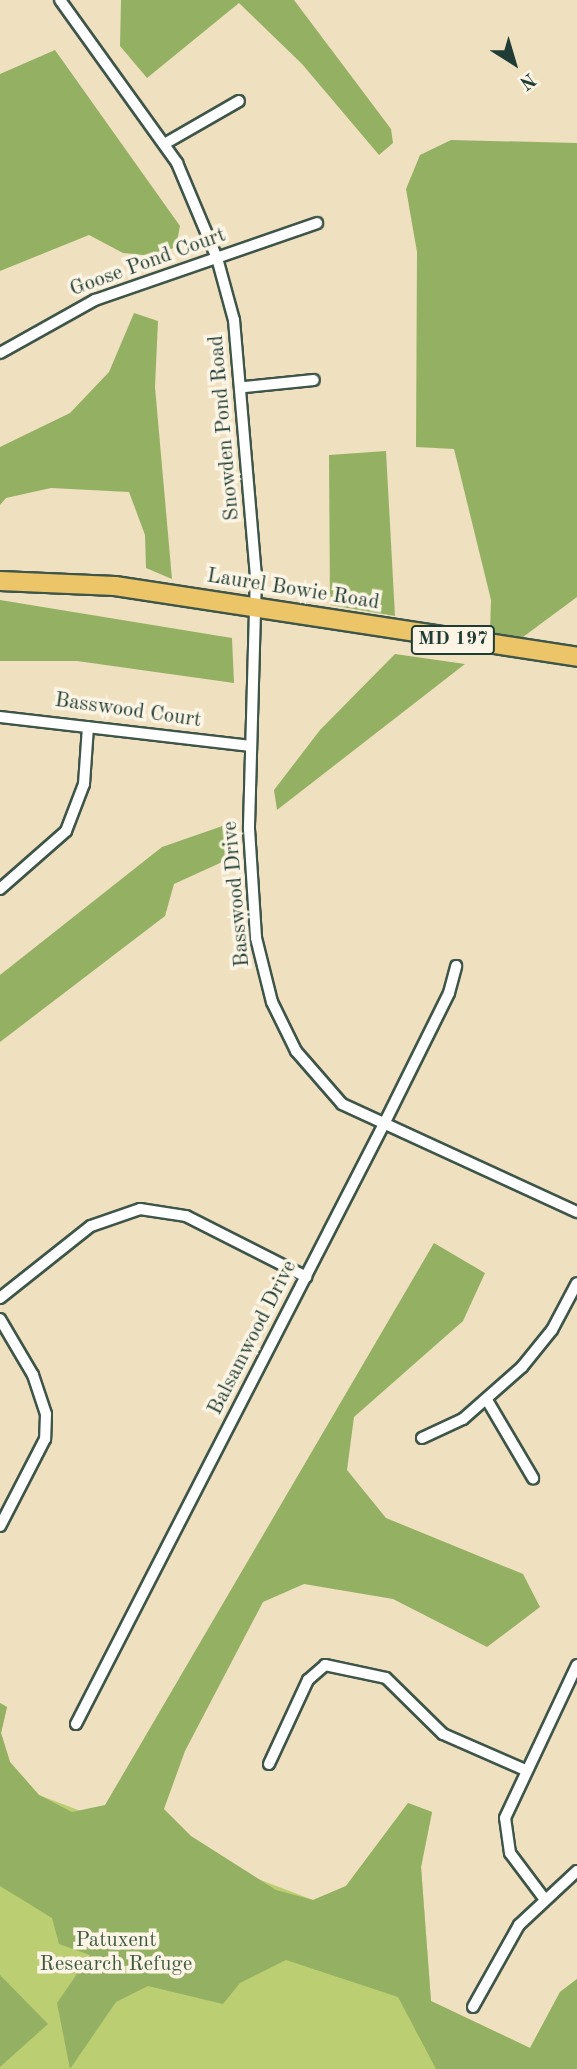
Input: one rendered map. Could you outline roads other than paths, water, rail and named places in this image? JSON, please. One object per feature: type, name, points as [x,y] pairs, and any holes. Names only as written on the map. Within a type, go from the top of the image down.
[{"type":"main road","name":"Laurel Bowie Road","points":[[0,581],[116,586],[577,657]]},
{"type":"street","name":"Snowden Pond Road","points":[[60,0],[166,143],[217,258],[245,387],[254,607]]},
{"type":"street","points":[[166,143],[239,102]]},
{"type":"street","name":"Goose Pond Court","points":[[0,353],[75,309],[317,223]]},
{"type":"street","points":[[245,387],[314,380]]},
{"type":"street","name":"Basswood Drive","points":[[254,607],[250,746],[254,913],[272,1002],[311,1073],[342,1104],[577,1212]]},
{"type":"street","name":"Basswood Court","points":[[0,717],[250,746]]},
{"type":"street","points":[[0,889],[66,831],[84,784],[88,727]]},
{"type":"street","name":"Balsamwood Drive","points":[[76,1724],[384,1125],[449,993],[456,966]]},
{"type":"street","points":[[0,1298],[91,1226],[140,1209],[186,1216],[306,1277]]},
{"type":"street","points":[[422,1438],[487,1400],[538,1349],[577,1283]]},
{"type":"street","points":[[0,1318],[33,1375],[46,1414],[45,1439],[0,1526]]},
{"type":"street","points":[[487,1400],[533,1478]]},
{"type":"street","points":[[269,1764],[308,1680],[325,1665],[386,1678],[443,1734],[523,1769]]},
{"type":"street","points":[[543,1897],[514,1861],[504,1831],[507,1804],[577,1665]]},
{"type":"street","points":[[473,2007],[514,1932],[543,1897],[577,1871]]},
{"type":"park label","name":"Patuxent Research Refuge","points":[[116,1953]]}]
